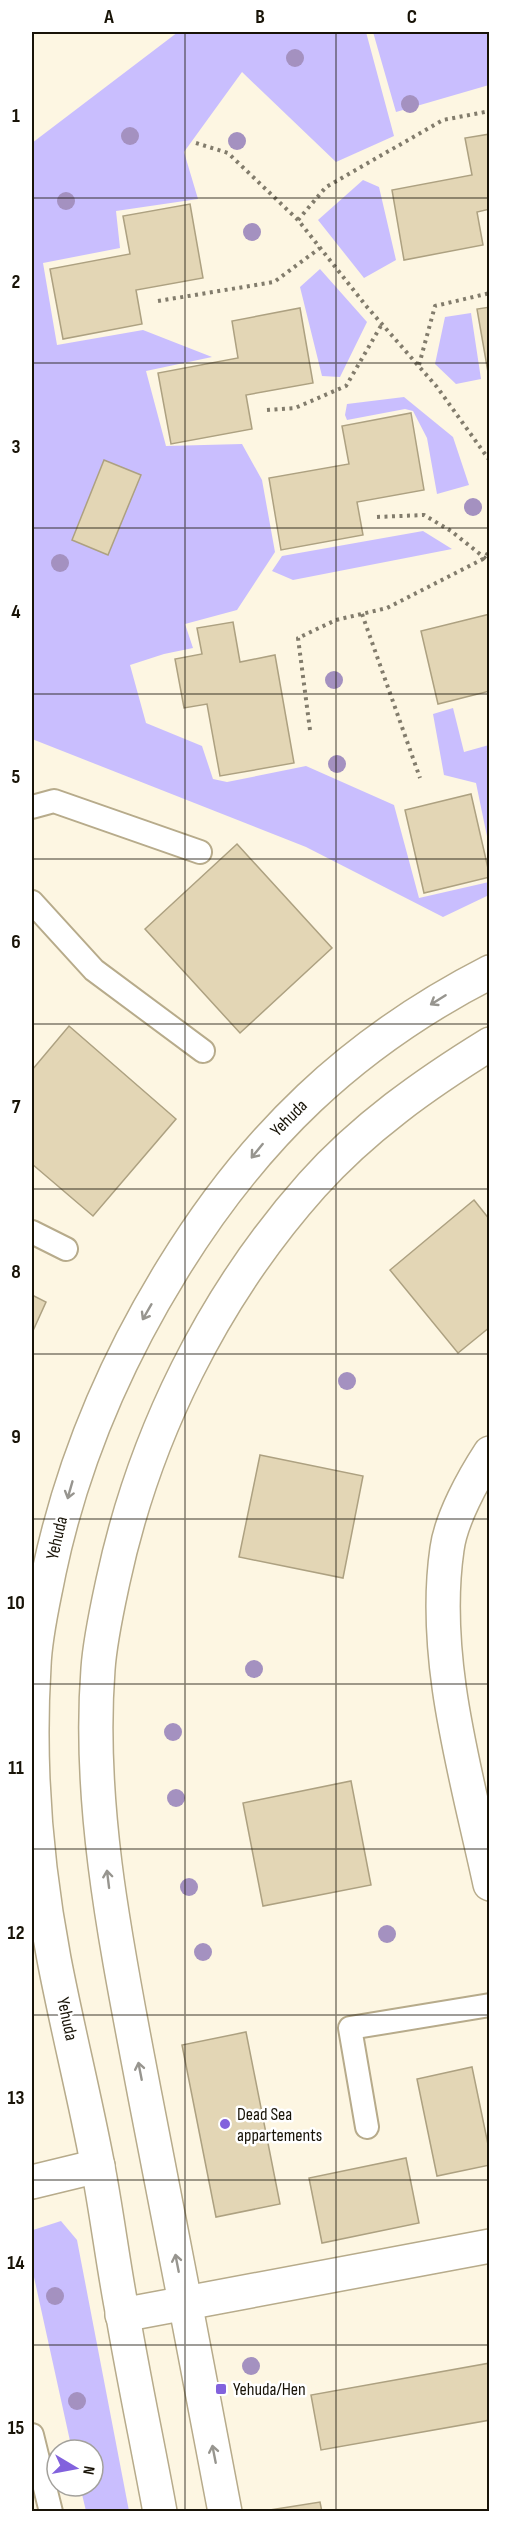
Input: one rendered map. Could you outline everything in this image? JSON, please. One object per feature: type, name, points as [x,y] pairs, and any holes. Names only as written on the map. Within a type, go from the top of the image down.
[{"type":"street","name":"Yehuda","points":[[160,2511],[122,2315],[98,2166],[53,1956],[35,1809],[34,1663],[45,1593],[59,1527],[77,1465],[108,1388],[145,1314],[225,1191],[265,1141],[355,1057],[409,1019],[458,988],[489,972]]},
{"type":"street","points":[[225,2511],[116,1946],[99,1804],[98,1668],[108,1605],[121,1543],[138,1486],[175,1394],[200,1346],[276,1229],[313,1184],[394,1108],[489,1044]]},
{"type":"street","points":[[489,1453],[469,1486],[447,1547],[443,1603],[449,1691],[489,1884]]},
{"type":"street","points":[[32,2182],[98,2166]]},
{"type":"street","points":[[122,2315],[489,2246]]},
{"type":"lane","points":[[32,807],[54,801],[200,852]]},
{"type":"lane","points":[[32,902],[94,970],[203,1051]]},
{"type":"lane","points":[[32,1233],[66,1249]]},
{"type":"lane","points":[[367,2127],[350,2028],[489,2005]]},
{"type":"lane","points":[[32,2435],[51,2511]]},
{"type":"path","points":[[298,220],[326,187],[443,120],[485,112]]},
{"type":"path","points":[[196,143],[228,153],[298,220],[382,324],[437,387],[489,461]]},
{"type":"path","points":[[158,301],[274,282],[320,248]]},
{"type":"path","points":[[418,366],[435,306],[489,293]]},
{"type":"path","points":[[267,410],[295,408],[346,386],[382,324]]},
{"type":"path","points":[[377,517],[424,515],[451,531],[489,562]]},
{"type":"path","points":[[310,730],[298,638],[336,620],[387,608],[485,558],[489,549]]},
{"type":"path","points":[[362,614],[420,778]]},
{"type":"shaded area","points":[[178,32],[366,32],[394,136],[336,162],[242,72],[184,152],[198,199],[116,211],[120,248],[43,263],[57,345],[143,330],[212,357],[146,371],[166,446],[242,444],[262,480],[275,552],[237,610],[185,624],[193,648],[130,665],[146,723],[202,746],[213,779],[227,782],[306,766],[394,805],[419,898],[489,882],[489,895],[443,917],[306,847],[32,739],[32,143]]},
{"type":"shaded area","points":[[373,32],[489,32],[489,85],[396,112]]},
{"type":"shaded area","points":[[363,180],[379,187],[396,260],[364,278],[318,220]]},
{"type":"shaded area","points":[[320,269],[367,322],[340,377],[322,376],[300,287]]},
{"type":"shaded area","points":[[471,313],[481,379],[456,384],[435,364],[445,317]]},
{"type":"shaded area","points":[[404,397],[453,437],[469,485],[437,494],[427,438],[413,411],[405,409],[347,420],[345,415],[347,404]]},
{"type":"shaded area","points":[[423,531],[452,549],[293,580],[272,571],[282,556]]},
{"type":"shaded area","points":[[453,708],[464,752],[489,745],[489,846],[476,783],[444,775],[433,714]]},
{"type":"shaded area","points":[[61,2221],[77,2240],[129,2511],[86,2511],[83,2498],[105,2498],[105,2438],[69,2438],[32,2268],[33,2230]]},
{"type":"building","points":[[490,134],[490,209],[477,212],[483,245],[404,260],[392,190],[472,175],[465,138]]},
{"type":"building","points":[[190,204],[203,278],[136,290],[142,324],[63,339],[50,269],[130,254],[123,216]]},
{"type":"building","points":[[490,307],[490,378],[489,378],[477,309]]},
{"type":"building","points":[[300,308],[313,383],[246,395],[252,429],[171,444],[158,373],[238,358],[232,321]]},
{"type":"building","points":[[411,413],[424,490],[357,502],[363,535],[281,550],[269,478],[349,464],[342,426]]},
{"type":"building","points":[[104,460],[141,475],[108,555],[72,540]]},
{"type":"building","points":[[490,614],[490,691],[438,704],[421,631]]},
{"type":"building","points":[[233,622],[240,662],[275,655],[294,763],[220,776],[207,704],[184,708],[175,659],[202,654],[197,628]]},
{"type":"building","points":[[471,794],[490,877],[424,893],[405,810]]},
{"type":"building","points":[[237,844],[332,948],[240,1033],[145,929]]},
{"type":"building","points":[[69,1026],[176,1119],[93,1216],[32,1164],[32,1070]]},
{"type":"building","points":[[474,1200],[490,1220],[490,1327],[458,1353],[390,1270]]},
{"type":"building","points":[[32,1295],[46,1302],[32,1333]]},
{"type":"building","points":[[260,1455],[363,1476],[343,1578],[239,1557]]},
{"type":"building","points":[[351,1781],[371,1885],[263,1906],[243,1803]]},
{"type":"building","points":[[246,2032],[280,2204],[216,2217],[182,2045]]},
{"type":"building","points":[[472,2067],[490,2154],[490,2165],[437,2176],[417,2079]]},
{"type":"building","points":[[406,2158],[419,2223],[322,2243],[309,2178]]},
{"type":"building","points":[[490,2363],[490,2420],[321,2450],[311,2395]]},
{"type":"building","points":[[320,2502],[322,2512],[264,2512],[264,2511]]},
{"type":"place","name":"Dead Sea appartements","points":[[225,2124]]},
{"type":"place","name":"Yehuda/Hen","points":[[221,2389]]}]
